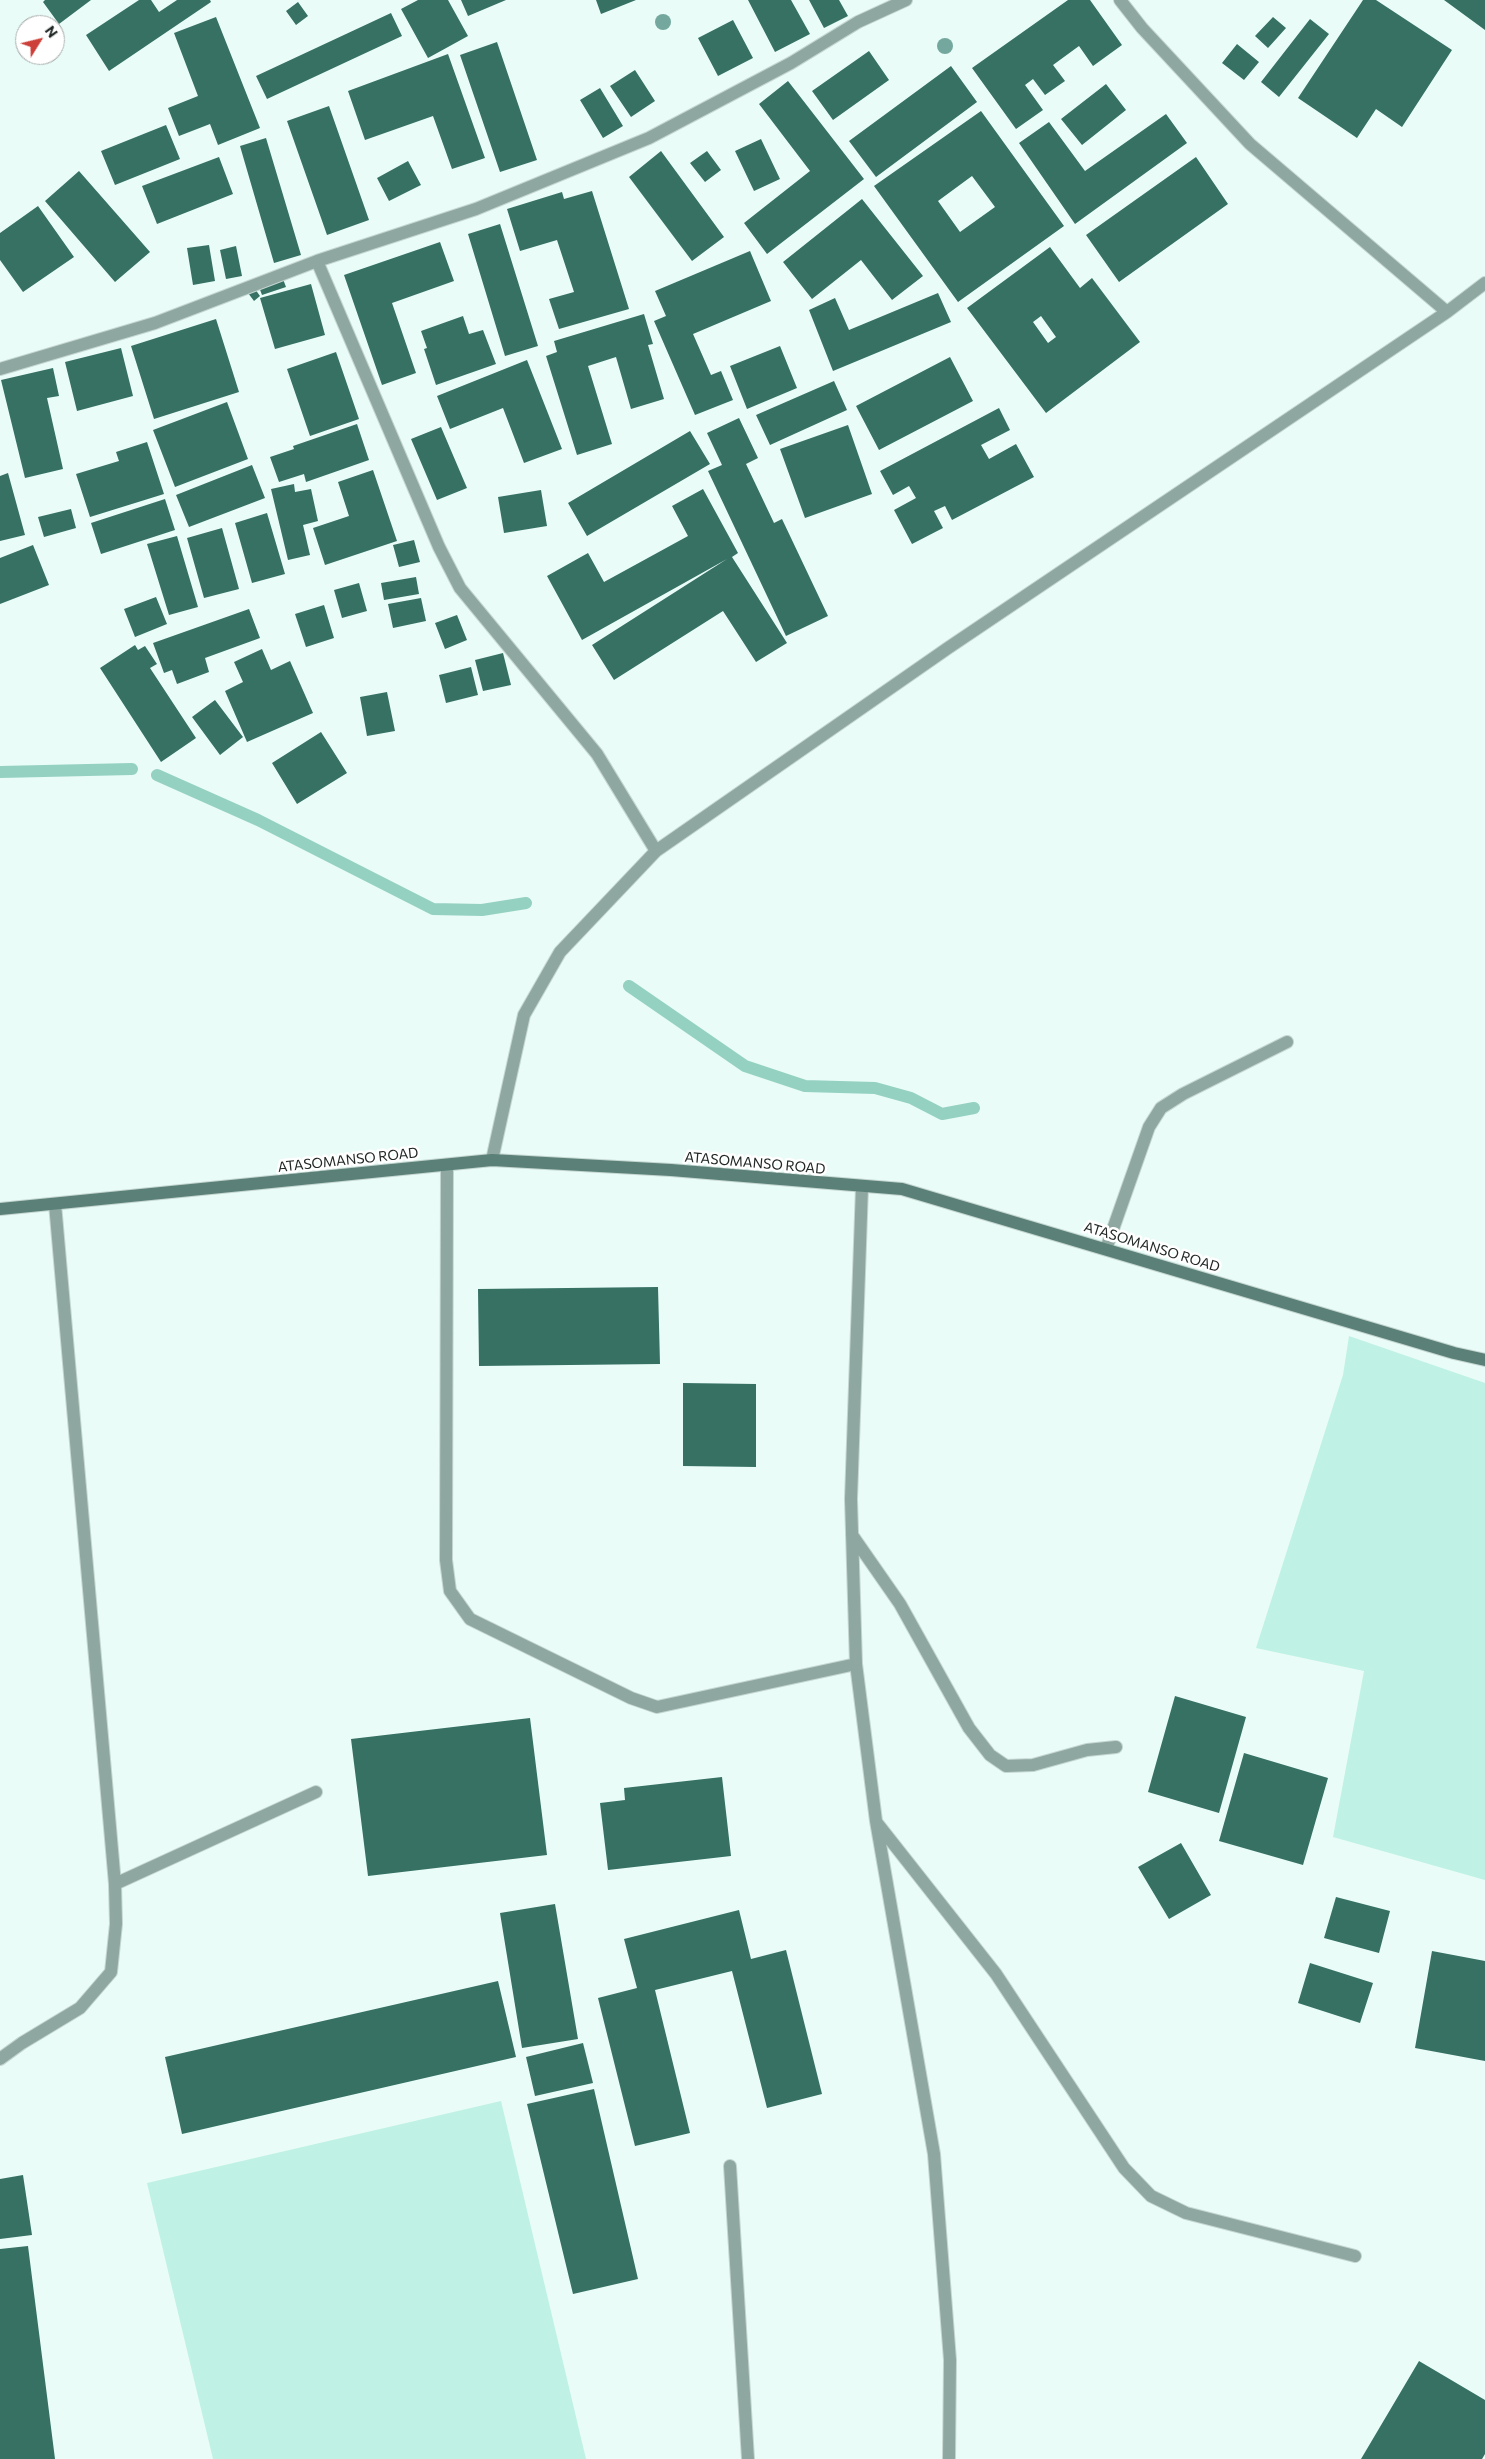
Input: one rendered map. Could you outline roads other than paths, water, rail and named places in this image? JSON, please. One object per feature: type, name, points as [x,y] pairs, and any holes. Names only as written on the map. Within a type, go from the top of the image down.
[{"type":"street","points":[[0,369],[155,323],[317,261],[476,209],[650,138],[791,63],[858,22],[906,0]]},
{"type":"street","points":[[1120,0],[1142,28],[1250,144],[1447,312]]},
{"type":"street","points":[[317,261],[439,547],[460,588],[597,754],[656,852]]},
{"type":"street","points":[[492,1160],[524,1015],[560,952],[656,852],[948,648],[1447,312],[1485,283]]},
{"type":"street","points":[[1106,1249],[1149,1127],[1162,1108],[1183,1094],[1287,1042]]},
{"type":"street","name":"ATASOMANSO ROAD","points":[[0,1209],[492,1160],[671,1170],[902,1189],[1454,1353],[1485,1360]]},
{"type":"street","points":[[448,1165],[446,1560],[450,1591],[470,1620],[631,1698],[657,1707],[856,1664]]},
{"type":"street","points":[[862,1187],[851,1498],[856,1664],[876,1821],[934,2154],[950,2360],[949,2459]]},
{"type":"street","points":[[0,2059],[22,2043],[80,2008],[111,1972],[116,1924],[115,1884],[55,1204]]},
{"type":"street","points":[[852,1535],[900,1604],[968,1728],[990,1755],[1006,1766],[1033,1765],[1087,1750],[1116,1747]]},
{"type":"street","points":[[115,1884],[316,1792]]},
{"type":"street","points":[[876,1821],[996,1974],[1124,2168],[1151,2196],[1186,2213],[1355,2256]]},
{"type":"street","points":[[730,2166],[748,2459]]},
{"type":"waterway","points":[[0,772],[132,769]]},
{"type":"waterway","points":[[157,775],[258,820],[433,909],[482,910],[526,903]]},
{"type":"waterway","points":[[629,986],[745,1066],[805,1086],[875,1088],[911,1098],[942,1114],[974,1108]]}]
